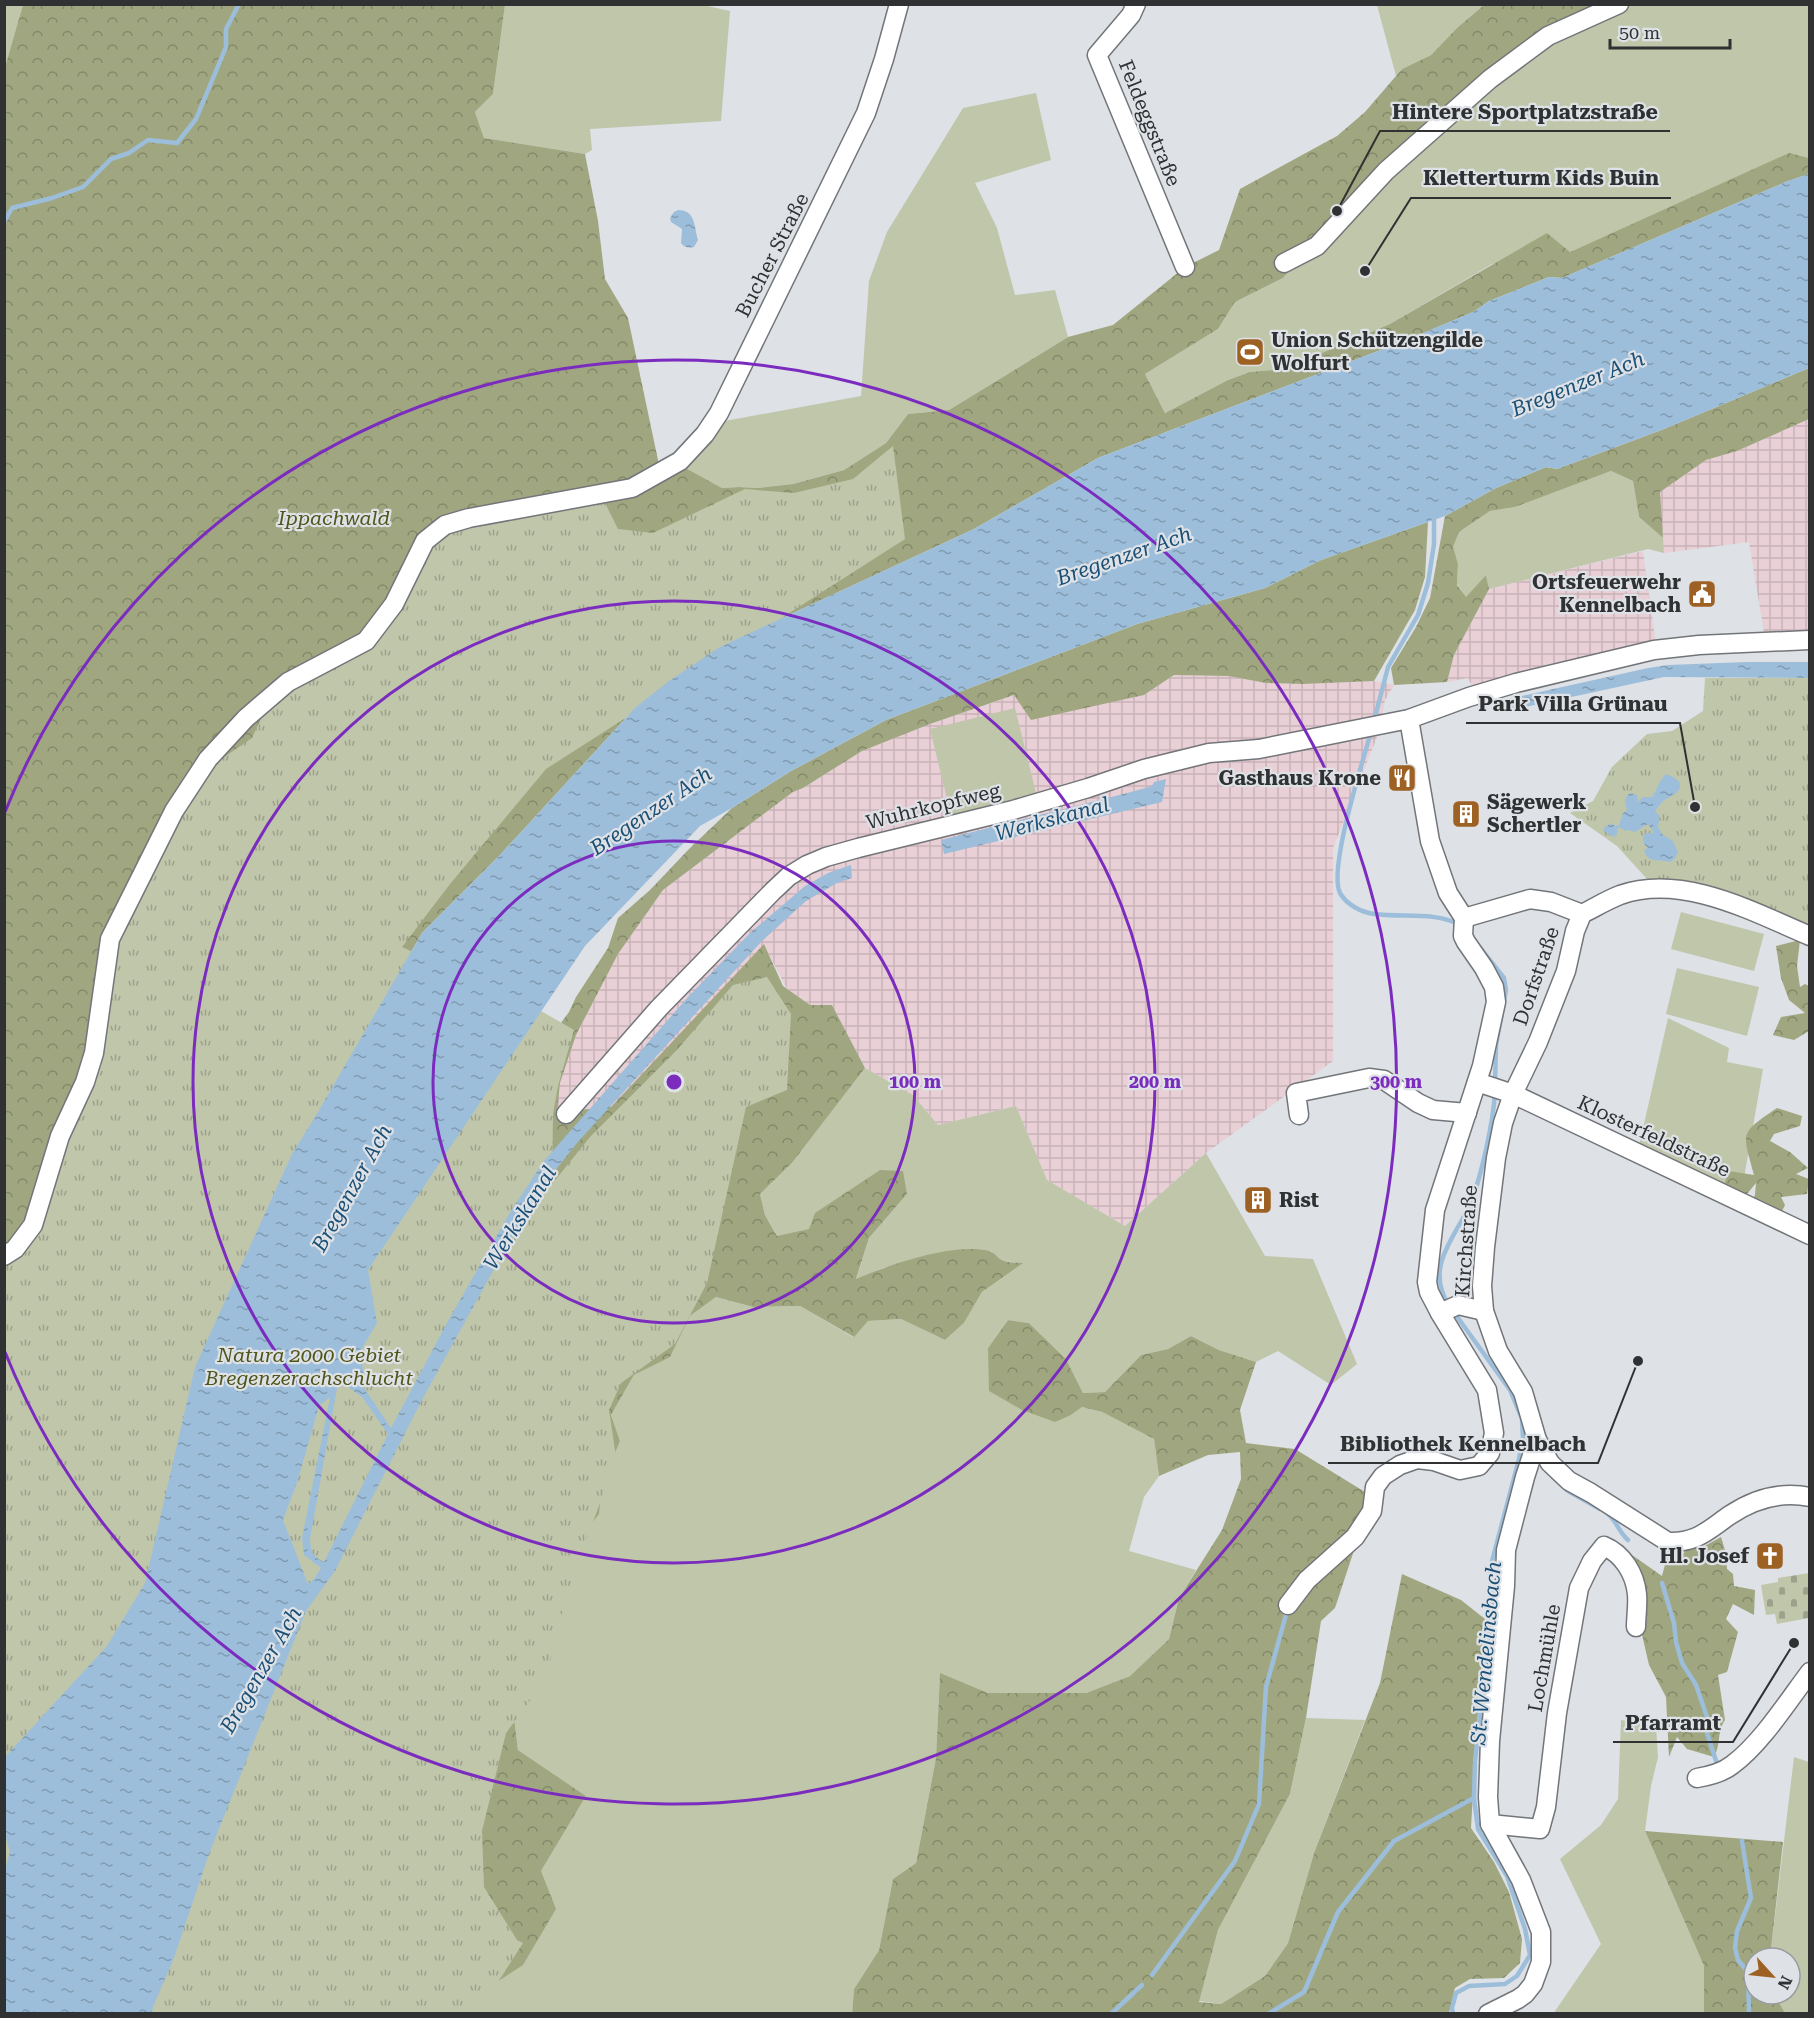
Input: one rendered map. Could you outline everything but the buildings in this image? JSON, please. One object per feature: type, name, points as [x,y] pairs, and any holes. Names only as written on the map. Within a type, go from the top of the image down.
[{"type":"street","name":"Bucher Straße","points":[[4,1256],[15,1249],[33,1225],[60,1136],[88,1072],[94,1053],[110,939],[174,811],[208,759],[246,718],[288,682],[366,642],[394,604],[425,542],[445,525],[492,513],[632,489],[680,461],[705,434],[719,413],[866,113],[899,4]]},
{"type":"street","name":"Feldeggstraße","points":[[1136,4],[1131,15],[1097,56],[1185,267]]},
{"type":"street","points":[[1284,262],[1317,246],[1386,171],[1490,79],[1548,36],[1619,4]]},
{"type":"street","name":"Wuhrkopfweg","points":[[566,1114],[659,1008],[773,891],[789,876],[807,865],[858,848],[1012,810],[1209,753],[1259,749],[1409,719],[1521,682],[1654,650],[1699,645],[1809,640]]},
{"type":"street","points":[[1288,1605],[1308,1580],[1356,1537],[1372,1510],[1375,1487],[1383,1476],[1400,1465],[1417,1459],[1434,1461],[1460,1470],[1479,1466],[1490,1453],[1494,1433],[1487,1390],[1448,1309],[1429,1292],[1427,1282],[1431,1238],[1438,1201],[1467,1113],[1480,1083],[1496,1002],[1494,987],[1448,893],[1430,841],[1409,719]]},
{"type":"street","name":"Dorfstraße","points":[[1538,1042],[1566,971],[1575,931],[1582,914],[1620,895],[1647,890],[1685,890],[1740,906],[1809,936]]},
{"type":"street","points":[[1464,925],[1530,899],[1551,902],[1582,914]]},
{"type":"street","name":"Kirchstraße","points":[[1538,1042],[1510,1093],[1496,1158],[1483,1276],[1484,1311],[1498,1351],[1523,1392],[1537,1440],[1550,1463],[1569,1481],[1668,1542],[1683,1543],[1703,1535],[1732,1514],[1770,1496],[1796,1494],[1809,1497]]},
{"type":"street","points":[[1299,1115],[1296,1093],[1369,1078],[1384,1080],[1418,1103],[1433,1110],[1467,1113]]},
{"type":"street","name":"Klosterfeldstraße","points":[[1480,1083],[1510,1093],[1809,1235]]},
{"type":"street","points":[[1448,1309],[1484,1311]]},
{"type":"street","points":[[1488,2013],[1525,1994],[1533,1984],[1541,1952],[1541,1932],[1521,1880],[1490,1824],[1490,1741],[1505,1586],[1506,1550],[1537,1440]]},
{"type":"street","name":"Lochmühle","points":[[1490,1824],[1540,1829],[1546,1807],[1557,1713],[1579,1588],[1592,1561],[1604,1546],[1614,1550],[1628,1566],[1637,1594],[1636,1628]]},
{"type":"street","points":[[1697,1778],[1710,1776],[1731,1766],[1750,1749],[1809,1672]]},
{"type":"shaded area","points":[[1809,419],[1809,638],[1765,639],[1749,542],[1664,553],[1659,492],[1706,460],[1737,451]]},
{"type":"shaded area","points":[[1643,551],[1656,645],[1473,689],[1468,678],[1447,682],[1454,655],[1489,589]]},
{"type":"shaded area","points":[[1174,675],[1228,676],[1266,683],[1374,681],[1394,685],[1385,700],[1379,732],[1333,848],[1333,1061],[1206,1153],[1125,1226],[1047,1180],[1016,1106],[938,1125],[913,1095],[865,1068],[832,1005],[810,1005],[787,989],[764,945],[611,1108],[556,1112],[560,1083],[576,1035],[618,954],[663,890],[793,792],[862,751],[930,724],[1015,695],[1144,695]]},
{"type":"green space","points":[[698,4],[730,11],[721,121],[590,129],[592,150],[585,154],[484,138],[475,112],[493,94],[505,5]]},
{"type":"green space","points":[[5,5],[23,5],[5,71]]},
{"type":"green space","name":"Ippachwald","points":[[23,5],[505,5],[493,94],[475,112],[484,138],[585,154],[598,221],[605,279],[628,318],[662,479],[682,466],[722,488],[757,488],[793,484],[844,470],[886,443],[908,414],[949,410],[1068,337],[1113,325],[1185,267],[1219,250],[1240,189],[1337,136],[1365,112],[1402,69],[1431,55],[1458,27],[1484,5],[1614,5],[1547,35],[1317,240],[1283,278],[1235,302],[1218,329],[1145,374],[1165,413],[1228,380],[1250,372],[1284,369],[1390,324],[1547,233],[1570,252],[1789,153],[1809,158],[1809,174],[1562,278],[1549,277],[1489,301],[1473,312],[1407,340],[1098,458],[974,529],[720,647],[636,707],[499,856],[422,933],[315,1117],[5,1757],[4,71]]},
{"type":"green space","points":[[1377,5],[1484,5],[1458,27],[1431,55],[1402,69],[1396,76]]},
{"type":"green space","points":[[1614,5],[1809,5],[1809,158],[1789,154],[1570,252],[1492,264],[1390,324],[1284,369],[1250,372],[1228,380],[1165,413],[1145,374],[1218,329],[1235,302],[1283,278],[1317,240],[1490,75]]},
{"type":"green space","points":[[1036,93],[1051,160],[975,183],[997,228],[1015,295],[1055,290],[1068,337],[949,410],[908,414],[886,443],[844,470],[793,484],[757,488],[722,488],[682,466],[719,422],[861,396],[869,281],[887,232],[963,108]]},
{"type":"green space","points":[[1809,368],[1809,419],[1737,451],[1706,460],[1660,492],[1663,538],[1639,517],[1633,481],[1611,471],[1515,507],[1490,511],[1459,532],[1453,547],[1458,564],[1457,585],[1466,597],[1486,575],[1489,589],[1454,655],[1447,682],[1394,685],[1391,668],[1416,627],[1430,598],[1445,516],[1496,488],[1546,467],[1557,469],[1664,429]]},
{"type":"green space","name":"Natura 2000 Gebiet Bregenzerachschlucht","points":[[893,446],[905,539],[546,769],[450,884],[402,947],[541,1011],[574,1030],[558,1086],[553,1114],[552,1184],[590,1137],[677,1050],[733,985],[767,977],[791,1014],[787,1090],[746,1107],[707,1283],[675,1344],[621,1383],[609,1410],[617,1463],[579,1559],[559,1623],[546,1679],[506,1733],[482,1831],[484,1887],[517,1940],[523,1943],[491,1993],[482,2013],[5,2013],[4,1267],[21,1257],[37,1232],[124,927],[188,799],[220,760],[252,738],[263,714],[314,674],[354,652],[436,540],[463,523],[605,503],[618,529],[653,533],[745,489],[794,493],[853,479]]},
{"type":"green space","points":[[1611,471],[1633,481],[1639,517],[1663,538],[1664,553],[1648,549],[1489,589],[1486,575],[1466,598],[1457,584],[1458,564],[1452,548],[1459,532],[1490,511],[1515,507]]},
{"type":"green space","points":[[1428,522],[1425,577],[1415,610],[1374,681],[1266,683],[1228,676],[1174,675],[1144,695],[1031,720],[1014,695],[930,724],[862,751],[793,792],[663,890],[618,954],[576,1035],[560,1083],[557,1112],[611,1107],[764,944],[783,986],[810,1005],[832,1005],[865,1068],[792,1163],[760,1194],[765,1215],[777,1236],[809,1229],[815,1213],[880,1170],[903,1171],[907,1194],[869,1238],[856,1279],[921,1256],[958,1250],[989,1251],[1004,1261],[1023,1263],[982,1292],[964,1323],[945,1340],[901,1319],[868,1321],[854,1337],[800,1306],[753,1307],[716,1297],[690,1316],[670,1357],[634,1375],[611,1415],[620,1441],[602,1485],[599,1514],[571,1550],[513,1709],[518,1750],[586,1796],[541,1871],[556,1909],[523,1965],[486,1989],[152,2014],[546,1043],[569,1012],[576,997],[608,948],[618,918],[650,890],[732,808],[791,771],[886,720],[1137,624],[1265,588],[1321,560]]},
{"type":"green space","points":[[1705,678],[1809,678],[1809,928],[1692,882],[1647,879],[1617,846],[1570,813],[1593,801],[1612,767],[1647,734],[1672,731],[1703,711]]},
{"type":"green space","points":[[1015,708],[1036,793],[951,815],[930,729]]},
{"type":"green space","points":[[1681,912],[1764,934],[1754,971],[1671,949]]},
{"type":"green space","points":[[1800,940],[1797,966],[1800,987],[1805,984],[1809,986],[1809,1031],[1794,1040],[1773,1035],[1781,1017],[1805,1013],[1789,1000],[1781,978],[1776,946]]},
{"type":"green space","points":[[1677,968],[1759,987],[1747,1036],[1666,1014]]},
{"type":"green space","points":[[1668,1018],[1729,1048],[1727,1062],[1763,1069],[1741,1195],[1639,1146]]},
{"type":"green space","points":[[865,1068],[913,1095],[938,1125],[1016,1106],[1047,1180],[1125,1226],[1206,1153],[1265,1256],[1313,1259],[1357,1364],[1331,1385],[1278,1351],[1256,1362],[1219,1350],[1191,1336],[1168,1349],[1141,1355],[1105,1392],[1083,1393],[1066,1359],[1029,1323],[1008,1320],[988,1348],[1071,1415],[1082,1407],[1102,1412],[1154,1439],[1159,1476],[1144,1497],[1129,1551],[1196,1570],[1179,1598],[1169,1639],[1130,1676],[1086,1693],[988,1693],[940,1674],[936,1758],[916,1863],[893,1879],[879,1950],[854,1989],[852,2013],[470,2014],[541,1871],[586,1796],[518,1750],[513,1709],[550,1644],[602,1485],[620,1441],[611,1415],[634,1375],[670,1356],[690,1316],[716,1297],[753,1307],[800,1306],[853,1337],[868,1321],[901,1319],[945,1340],[964,1323],[982,1292],[1022,1263],[1003,1261],[991,1251],[883,1268],[856,1280],[869,1238],[907,1194],[902,1171],[810,1229],[778,1237],[765,1215],[760,1194],[792,1163]]},
{"type":"green space","points":[[1777,1108],[1802,1116],[1800,1126],[1774,1134],[1770,1141],[1790,1152],[1808,1168],[1796,1174],[1809,1179],[1807,1194],[1781,1197],[1785,1205],[1780,1215],[1752,1200],[1756,1183],[1747,1194],[1723,1188],[1729,1171],[1754,1175],[1747,1150],[1747,1135],[1756,1123]]},
{"type":"green space","points":[[1008,1320],[1029,1323],[1066,1359],[1083,1393],[1105,1392],[1141,1355],[1168,1349],[1191,1336],[1219,1350],[1256,1362],[1240,1410],[1246,1443],[1295,1449],[1365,1492],[1366,1514],[1335,1608],[1321,1621],[1306,1718],[1290,1794],[1218,1930],[1199,2002],[1221,2004],[1265,1976],[1288,1943],[1314,1853],[1380,1683],[1402,1574],[1461,1600],[1485,1619],[1471,1828],[1494,1862],[1509,1892],[1522,1939],[1520,1963],[1504,1978],[1470,1979],[1455,1988],[1449,2013],[852,2014],[854,1989],[879,1950],[893,1879],[916,1863],[936,1758],[940,1673],[988,1693],[1086,1693],[1130,1676],[1169,1639],[1179,1598],[1222,1530],[1241,1479],[1240,1452],[1208,1455],[1159,1476],[1154,1439],[1102,1412],[1082,1407],[1055,1422],[1022,1410],[989,1391],[988,1348]]},
{"type":"green space","points":[[1721,1537],[1727,1569],[1733,1574],[1734,1586],[1755,1590],[1754,1615],[1733,1604],[1726,1619],[1738,1632],[1727,1672],[1718,1675],[1725,1720],[1714,1757],[1687,1749],[1677,1737],[1669,1757],[1666,1697],[1649,1665],[1622,1548],[1662,1576],[1667,1557],[1680,1556],[1693,1545],[1701,1548]]},
{"type":"green space","points":[[1809,1573],[1809,1618],[1777,1624],[1775,1614],[1766,1615],[1761,1585],[1778,1582],[1778,1578]]},
{"type":"green space","points":[[1306,1718],[1365,1720],[1314,1853],[1288,1943],[1265,1976],[1221,2004],[1199,2001],[1218,1930],[1290,1794]]},
{"type":"green space","points":[[1621,1720],[1656,1726],[1658,1757],[1651,1786],[1645,1831],[1704,1966],[1704,2013],[1553,2014],[1601,1944],[1560,1859],[1601,1825],[1618,1799]]},
{"type":"green space","points":[[1794,1757],[1809,1762],[1809,2013],[1785,2013],[1781,2006],[1802,2006],[1802,1946],[1771,1946]]},
{"type":"green space","points":[[1645,1831],[1783,1842],[1771,1946],[1742,1946],[1742,2006],[1781,2006],[1785,2013],[1704,2013],[1704,1966]]},
{"type":"water","points":[[1809,174],[1809,368],[1664,429],[1557,469],[1546,467],[1496,488],[1445,516],[1321,560],[1265,588],[1137,624],[886,720],[791,771],[700,826],[585,946],[368,1270],[377,1323],[361,1350],[364,1380],[362,1385],[391,1428],[448,1321],[512,1209],[544,1161],[688,997],[751,932],[805,886],[828,873],[851,865],[852,878],[837,883],[806,901],[761,942],[577,1143],[542,1187],[423,1398],[335,1571],[306,1611],[209,1854],[174,1958],[152,2013],[5,2013],[4,1874],[10,1852],[5,1834],[5,1757],[107,1646],[145,1583],[195,1367],[292,1154],[422,933],[499,856],[636,707],[669,681],[720,647],[974,529],[1098,458],[1407,340],[1473,312],[1489,301],[1549,277],[1562,278]],"holes":[[[339,1377],[348,1380],[348,1387],[362,1397],[388,1434],[324,1562],[313,1553],[310,1539]],[[330,1397],[302,1538],[304,1555],[321,1568],[308,1584],[283,1520],[297,1483],[319,1406]]]},
{"type":"water","points":[[678,210],[688,213],[693,220],[698,240],[694,247],[682,245],[682,229],[671,222],[670,218]]},
{"type":"water","points":[[1746,662],[1809,662],[1809,678],[1664,677],[1497,713],[1494,702],[1648,668]]},
{"type":"water","points":[[1666,774],[1676,779],[1680,785],[1677,792],[1664,800],[1655,811],[1660,816],[1658,827],[1663,835],[1673,841],[1678,852],[1671,862],[1654,860],[1646,854],[1644,850],[1648,848],[1644,844],[1643,837],[1646,833],[1654,833],[1648,824],[1635,832],[1625,831],[1620,827],[1613,837],[1603,830],[1612,823],[1615,826],[1619,825],[1623,813],[1627,810],[1625,799],[1630,793],[1637,795],[1638,802],[1643,797],[1652,797]]},
{"type":"water","name":"Werkskanal","points":[[1166,779],[1162,802],[944,854],[941,840],[1135,791]]},
{"type":"waterway","points":[[4,222],[12,208],[83,187],[111,159],[129,153],[148,140],[177,143],[196,119],[226,47],[226,29],[239,4]]},
{"type":"waterway","points":[[1374,721],[1388,667],[1418,615],[1428,583],[1434,544],[1434,516]]},
{"type":"waterway","name":"St. Wendelinsbach","points":[[1371,732],[1342,839],[1338,880],[1340,893],[1350,904],[1369,913],[1429,916],[1460,925]]},
{"type":"waterway","name":"St. Wendelinsbach","points":[[1481,949],[1504,978],[1506,990],[1496,1045],[1495,1085]]},
{"type":"waterway","name":"St. Wendelinsbach","points":[[1448,1304],[1442,1290],[1441,1264],[1445,1251],[1475,1191],[1483,1163],[1495,1093]]},
{"type":"waterway","name":"St. Wendelinsbach","points":[[1453,1311],[1510,1390],[1522,1419],[1523,1438],[1519,1459],[1490,1569],[1490,1628],[1475,1761],[1474,1798],[1478,1829],[1507,1876],[1525,1929],[1530,1955],[1517,1976],[1505,1984],[1469,1986],[1456,1993],[1452,2008],[1453,2014]]},
{"type":"waterway","points":[[1553,1477],[1568,1491],[1600,1509]]},
{"type":"waterway","points":[[1607,1513],[1628,1540]]},
{"type":"waterway","points":[[1662,1583],[1674,1623],[1682,1663],[1696,1685],[1707,1717],[1707,1733],[1718,1767]]},
{"type":"waterway","points":[[1152,1975],[1235,1861],[1259,1804],[1266,1687],[1287,1611]]},
{"type":"waterway","points":[[1268,2014],[1304,1992],[1338,1912],[1394,1841],[1474,1798]]},
{"type":"waterway","points":[[1742,1841],[1751,1898],[1737,1931],[1735,1948],[1738,1960],[1748,1972],[1749,2014]]},
{"type":"waterway","points":[[1111,2014],[1142,1985]]},
{"type":"place","name":"Hintere Sportplatzstraße","points":[[1337,211]]},
{"type":"place","name":"Kletterturm Kids Buin","points":[[1365,271]]},
{"type":"place","name":"Union Schützengilde Wolfurt","points":[[1250,352]]},
{"type":"place","name":"Ortsfeuerwehr Kennelbach","points":[[1702,594]]},
{"type":"place","name":"Gasthaus Krone","points":[[1402,778]]},
{"type":"place","name":"Park Villa Grünau","points":[[1695,807]]},
{"type":"place","name":"Sägewerk Schertler","points":[[1466,814]]},
{"type":"place","name":"Rist","points":[[1258,1200]]},
{"type":"place","name":"Bibliothek Kennelbach","points":[[1638,1361]]},
{"type":"place","name":"Hl. Josef","points":[[1770,1556]]},
{"type":"place","name":"Pfarramt","points":[[1794,1643]]},
{"type":"water label","name":"Bregenzer Ach","points":[[1578,384]]},
{"type":"water label","name":"Bregenzer Ach","points":[[1124,556]]},
{"type":"water label","name":"Bregenzer Ach","points":[[651,811]]},
{"type":"water label","name":"Bregenzer Ach","points":[[352,1188]]},
{"type":"water label","name":"Bregenzer Ach","points":[[261,1670]]}]
